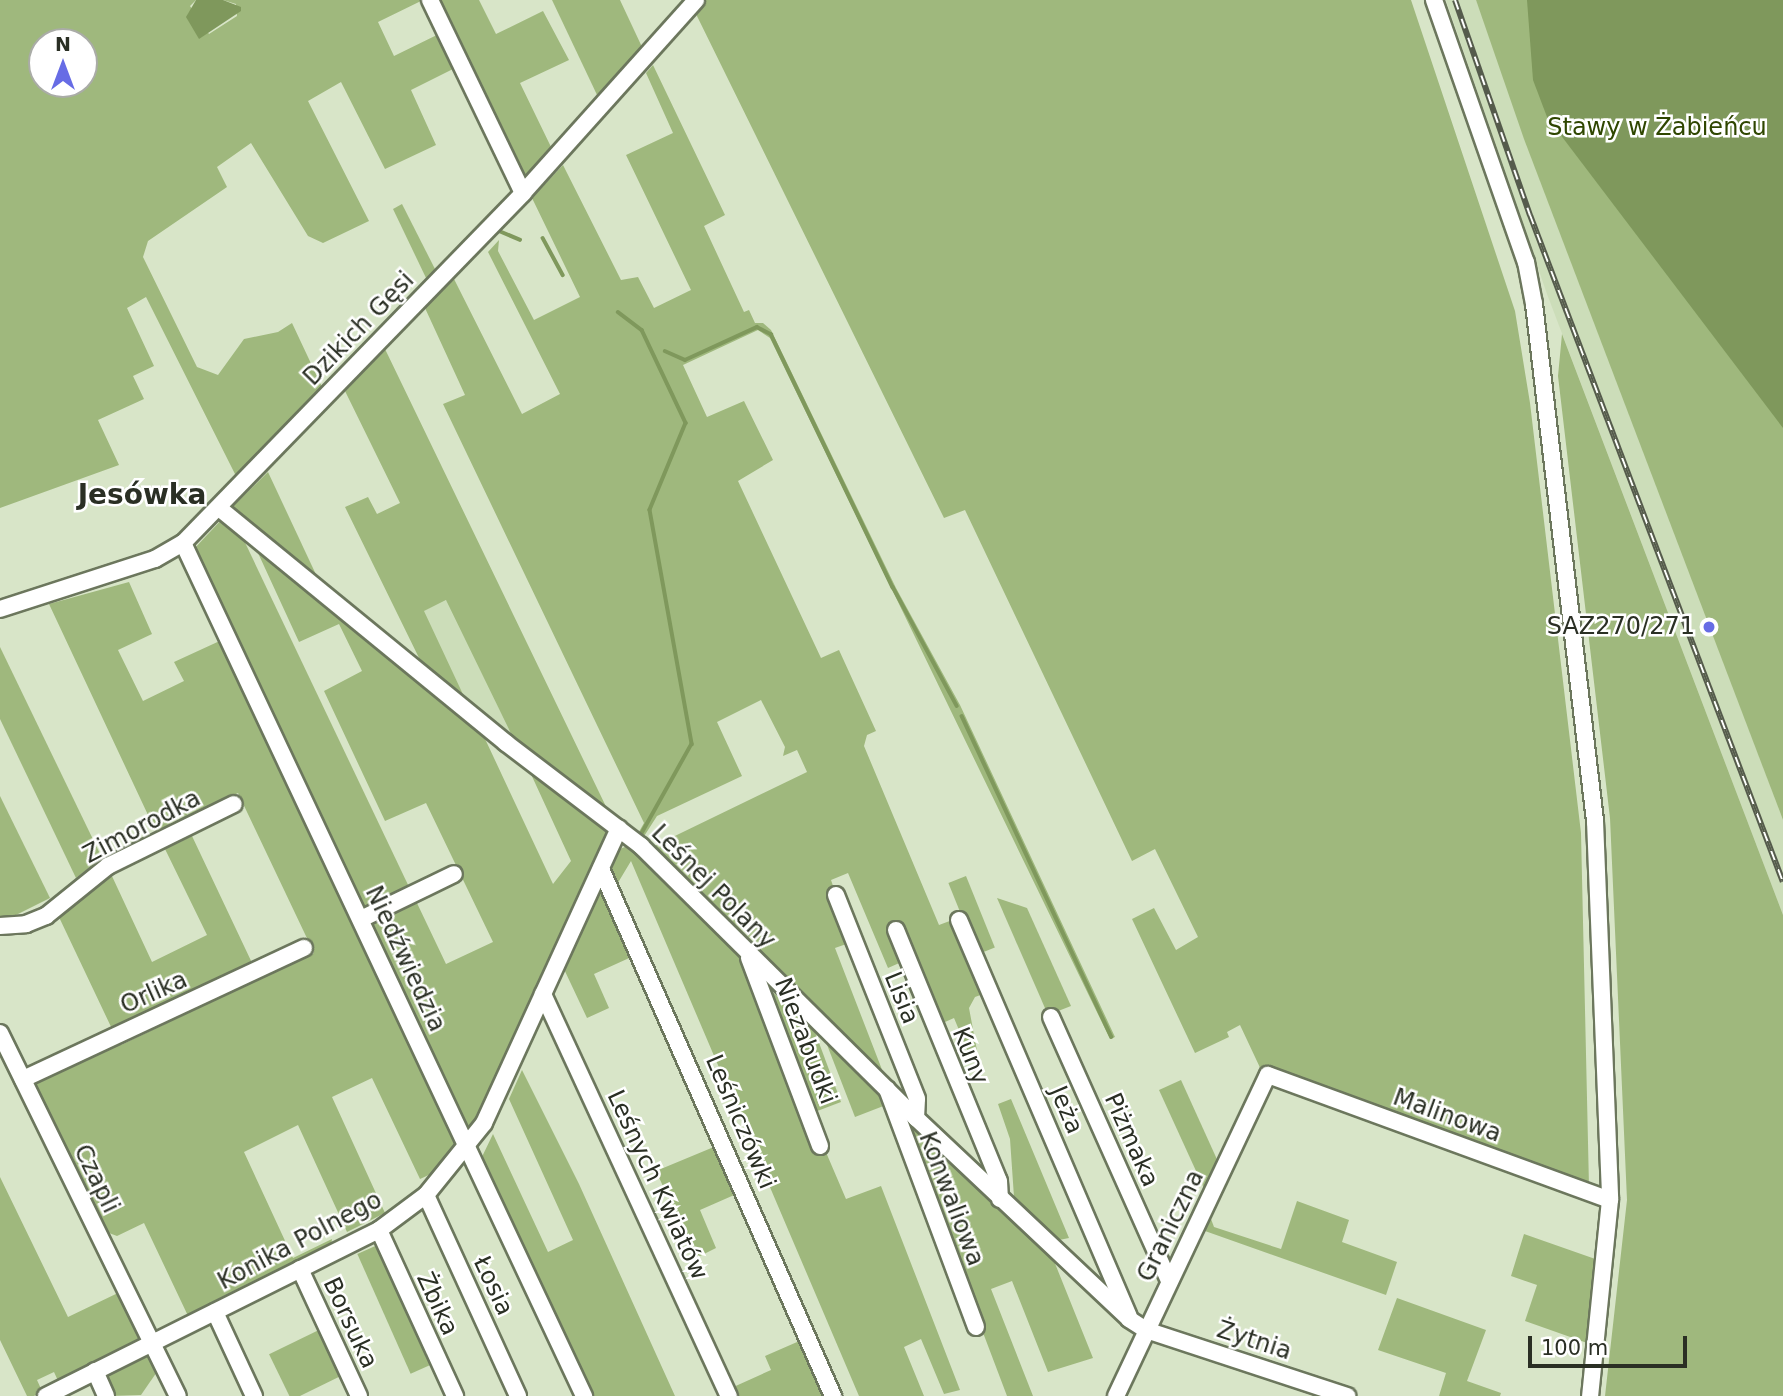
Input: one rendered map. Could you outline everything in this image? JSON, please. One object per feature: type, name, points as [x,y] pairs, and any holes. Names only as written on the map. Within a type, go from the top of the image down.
[{"type":"street","points":[[430,0],[523,193]]},
{"type":"street","name":"Dzikich Gęsi","points":[[0,609],[155,559],[183,543],[523,193],[696,0]]},
{"type":"street","points":[[1434,0],[1526,262],[1541,339],[1595,821],[1610,1200],[1590,1396]]},
{"type":"street","name":"Leśnej Polany","points":[[219,508],[556,784],[619,828],[1000,1199],[1129,1319],[1146,1329]]},
{"type":"street","name":"Niedźwiedzia","points":[[183,543],[584,1396]]},
{"type":"street","name":"Zimorodka","points":[[0,926],[26,924],[46,916],[108,866],[234,804]]},
{"type":"street","name":"Konika Polnego","points":[[46,1396],[379,1230],[426,1195],[468,1148],[619,828]]},
{"type":"street","name":"Leśniczówki","points":[[601,869],[833,1396]]},
{"type":"street","points":[[361,919],[454,874]]},
{"type":"street","name":"Lisia","points":[[836,895],[917,1099],[916,1118]]},
{"type":"street","name":"Jeża","points":[[959,920],[1129,1319]]},
{"type":"street","name":"Kuny","points":[[896,930],[999,1181],[1000,1199]]},
{"type":"street","name":"Orlika","points":[[23,1079],[304,948]]},
{"type":"street","name":"Niezabudki","points":[[747,953],[820,1146]]},
{"type":"street","name":"Leśnych Kwiatów","points":[[543,993],[729,1396]]},
{"type":"street","name":"Piżmaka","points":[[1051,1017],[1169,1282]]},
{"type":"street","name":"Czapli","points":[[0,1033],[178,1396]]},
{"type":"street","name":"Malinowa","points":[[1268,1075],[1610,1200]]},
{"type":"street","name":"Graniczna","points":[[1116,1396],[1268,1075]]},
{"type":"street","name":"Konwaliowa","points":[[886,1087],[976,1327]]},
{"type":"street","name":"Łosia","points":[[426,1195],[518,1396]]},
{"type":"street","name":"Żbika","points":[[379,1230],[454,1396]]},
{"type":"street","name":"Borsuka","points":[[299,1269],[359,1396]]},
{"type":"street","points":[[215,1311],[254,1396]]},
{"type":"street","name":"Żytnia","points":[[1146,1329],[1347,1396]]},
{"type":"street","points":[[95,1371],[106,1396]]},
{"type":"shaded area","points":[[196,0],[223,0],[241,7],[241,11],[199,39],[186,17]]},
{"type":"shaded area","points":[[1446,0],[1476,0],[1783,820],[1783,915],[1547,294]]},
{"type":"shaded area","points":[[1527,0],[1783,0],[1783,428],[1547,117],[1533,80]]},
{"type":"shaded area","points":[[447,600],[517,746],[468,705],[423,611]]},
{"type":"green space","points":[[0,0],[196,0],[190,6],[209,34],[237,16],[236,4],[223,0],[423,0],[378,22],[394,56],[443,32],[459,66],[411,90],[436,145],[385,169],[341,82],[308,101],[369,221],[323,243],[308,236],[251,143],[217,167],[227,187],[148,241],[143,257],[197,367],[218,375],[244,339],[278,332],[292,323],[323,389],[236,476],[146,297],[127,308],[154,366],[133,376],[144,399],[98,420],[119,465],[0,508]]},
{"type":"green space","points":[[435,0],[479,0],[496,34],[543,11],[569,60],[520,83],[552,149],[522,179]]},
{"type":"green space","points":[[552,0],[620,0],[642,47],[598,97]]},
{"type":"green space","points":[[704,0],[1411,0],[1515,311],[1530,403],[1581,833],[1589,1186],[1273,1068],[1263,1074],[1240,1025],[1227,1032],[1229,1037],[1195,1053],[1132,919],[1154,908],[1176,950],[1198,937],[1155,849],[1132,861],[965,510],[944,518],[695,12]]},
{"type":"green space","name":"Stawy w Żabieńcu","points":[[1476,0],[1783,0],[1783,820],[1524,139]]},
{"type":"green space","points":[[653,65],[725,215],[704,226],[744,312],[749,310],[755,323],[763,323],[771,330],[896,588],[960,705],[1115,1037],[1110,1039],[770,338],[758,330],[683,365],[707,417],[744,401],[773,460],[738,481],[821,658],[839,650],[876,731],[867,735],[864,746],[939,925],[955,919],[986,993],[975,997],[969,1008],[978,1056],[971,1059],[954,1018],[936,1026],[906,960],[888,968],[848,873],[831,880],[852,942],[835,948],[886,1080],[648,849],[807,772],[797,750],[783,756],[785,747],[761,700],[717,722],[742,776],[657,816],[641,841],[636,837],[644,823],[443,404],[465,395],[425,308],[454,279],[522,414],[560,394],[488,252],[499,240],[498,251],[534,320],[580,297],[532,198],[563,165],[621,280],[638,277],[654,308],[691,290],[626,155],[673,133],[646,73]]},
{"type":"green space","points":[[402,204],[436,271],[427,280],[393,209]]},
{"type":"green space","points":[[1562,334],[1783,915],[1783,1396],[1605,1396],[1627,1200],[1610,818],[1558,376]]},
{"type":"green space","points":[[385,349],[612,819],[517,746],[446,600],[424,611],[468,705],[422,664],[345,507],[368,497],[377,514],[400,503],[345,391]]},
{"type":"green space","points":[[268,472],[319,581],[229,510]]},
{"type":"green space","points":[[224,517],[240,532],[410,889],[367,909],[363,909],[193,550]]},
{"type":"green space","points":[[253,542],[479,726],[553,884],[571,861],[530,772],[608,827],[610,835],[595,871],[583,886],[483,1111],[466,1134],[367,925],[416,901],[446,964],[493,942],[426,803],[385,821],[324,691],[362,671],[339,624],[299,642]]},
{"type":"green space","points":[[129,582],[152,634],[118,650],[143,701],[184,681],[174,662],[224,639],[464,1145],[444,1168],[420,1179],[372,1078],[332,1097],[385,1213],[347,1232],[298,1125],[244,1152],[293,1258],[332,1239],[331,1246],[189,1318],[144,1223],[117,1236],[109,1233],[33,1080],[117,1039],[121,1045],[314,953],[238,793],[156,832],[49,604]]},
{"type":"green space","points":[[0,647],[102,858],[76,878],[0,719]]},
{"type":"green space","points":[[0,796],[50,898],[0,923]]},
{"type":"green space","points":[[192,836],[253,965],[113,1031],[58,915],[111,874],[152,962],[207,935],[165,849]]},
{"type":"green space","points":[[632,844],[742,956],[846,1199],[881,1186],[960,1390],[944,1394],[921,1339],[904,1347],[924,1396],[859,1396],[631,861],[616,886],[608,871],[613,852]]},
{"type":"green space","points":[[966,876],[995,947],[977,955],[948,883]]},
{"type":"green space","points":[[601,881],[638,954],[594,974],[609,1008],[587,1018],[563,967]]},
{"type":"green space","points":[[997,898],[1027,908],[1071,1006],[1048,1015]]},
{"type":"green space","points":[[760,980],[815,1032],[841,1102],[812,1113]]},
{"type":"green space","points":[[824,1037],[878,1083],[886,1105],[855,1117]]},
{"type":"green space","points":[[522,1070],[579,1184],[675,1396],[588,1396],[479,1163],[493,1134],[548,1252],[573,1240],[509,1099]]},
{"type":"green space","points":[[1181,1080],[1220,1166],[1207,1195],[1159,1090]]},
{"type":"green space","points":[[1011,1099],[1069,1238],[1054,1241],[1014,1197],[1010,1139],[998,1104]]},
{"type":"green space","points":[[896,1103],[1050,1251],[1093,1358],[1048,1372],[1012,1281],[991,1289],[1033,1396],[1007,1396]]},
{"type":"green space","points":[[721,1144],[741,1192],[700,1210],[716,1248],[696,1258],[656,1171]]},
{"type":"green space","points":[[0,1177],[68,1317],[120,1292],[143,1335],[141,1342],[59,1383],[54,1372],[37,1380],[42,1391],[34,1396],[27,1396],[0,1340]]},
{"type":"green space","points":[[1297,1201],[1349,1220],[1342,1242],[1397,1262],[1386,1295],[1205,1231],[1211,1219],[1214,1227],[1281,1249]]},
{"type":"green space","points":[[1524,1234],[1601,1261],[1590,1344],[1525,1321],[1537,1285],[1511,1276]]},
{"type":"green space","points":[[382,1243],[435,1363],[411,1374],[357,1254]]},
{"type":"green space","points":[[1397,1298],[1486,1330],[1467,1381],[1501,1393],[1500,1396],[1439,1396],[1446,1373],[1378,1350]]},
{"type":"green space","points":[[323,1328],[345,1374],[300,1396],[289,1396],[269,1354]]},
{"type":"green space","points":[[804,1339],[829,1396],[732,1396],[729,1389],[771,1370],[765,1356]]},
{"type":"green space","points":[[149,1351],[161,1366],[141,1395],[109,1396],[103,1380],[106,1371]]},
{"type":"waterway","points":[[497,230],[520,240]]},
{"type":"waterway","points":[[543,238],[563,275]]},
{"type":"waterway","points":[[618,312],[642,330],[686,423],[650,510],[692,744],[640,837]]},
{"type":"waterway","points":[[665,351],[685,360],[757,327],[771,334],[893,587],[957,706]]},
{"type":"waterway","points":[[962,716],[1112,1037]]},
{"type":"railway","points":[[1455,0],[1530,215],[1783,882]]},
{"type":"place","name":"SAZ270/271","points":[[1709,627]]},
{"type":"district","name":"Jesówka","points":[[142,495]]}]
